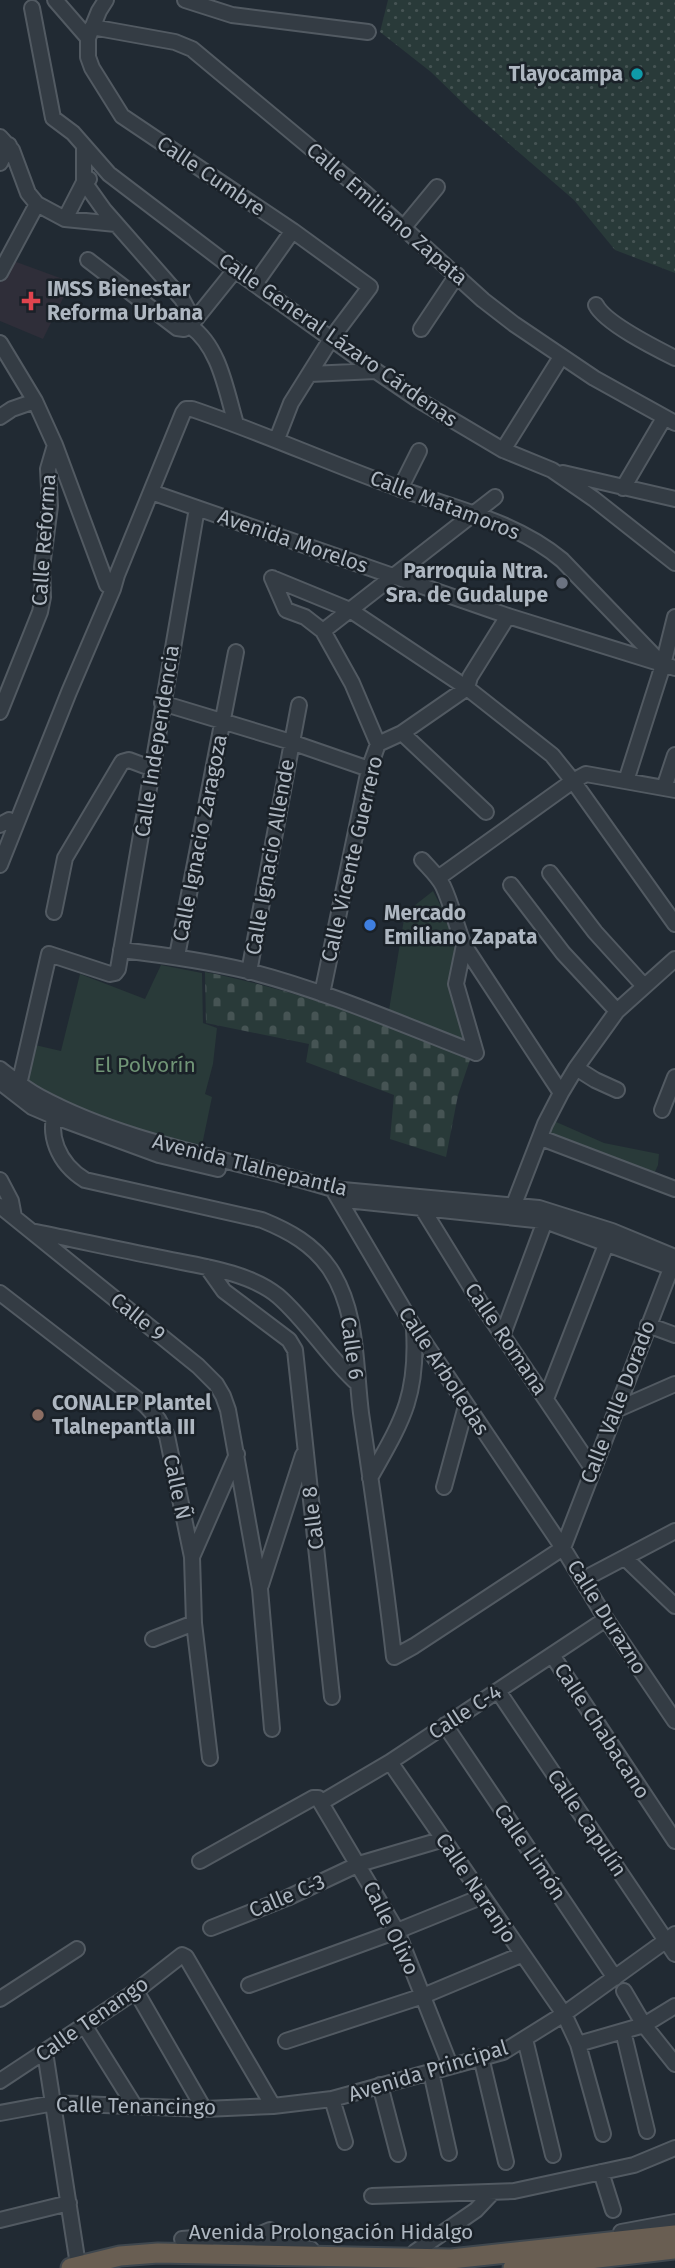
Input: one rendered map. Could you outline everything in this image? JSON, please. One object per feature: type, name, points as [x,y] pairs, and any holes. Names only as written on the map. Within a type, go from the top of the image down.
[{"type":"highway","name":"Avenida Prolongación Hidalgo","points":[[75,2267],[121,2262],[158,2253],[451,2259],[675,2235]]},
{"type":"highway","points":[[513,2268],[675,2249]]},
{"type":"street","points":[[55,0],[90,33],[106,0]]},
{"type":"street","points":[[184,0],[232,15],[368,32]]},
{"type":"street","name":"Calle General Lázaro Cárdenas","points":[[32,8],[53,118],[73,133],[108,174],[376,372],[503,450],[552,470],[594,499],[675,563]]},
{"type":"street","name":"Calle Emiliano Zapata","points":[[90,33],[175,42],[192,49],[404,227],[514,324],[561,357],[669,421]]},
{"type":"street","name":"Calle Cumbre","points":[[90,33],[87,47],[92,68],[122,116],[293,230],[370,287],[331,340]]},
{"type":"street","points":[[0,163],[4,141]]},
{"type":"street","points":[[4,141],[28,193],[37,204],[65,219],[116,224]]},
{"type":"street","points":[[84,147],[85,182],[116,224],[183,299],[189,312],[190,326]]},
{"type":"street","points":[[65,219],[85,182],[95,175],[108,174]]},
{"type":"street","points":[[404,227],[437,187]]},
{"type":"street","points":[[0,273],[37,204]]},
{"type":"street","points":[[255,284],[289,236]]},
{"type":"street","points":[[88,260],[177,328],[184,329],[190,326],[235,270]]},
{"type":"street","points":[[421,329],[457,275]]},
{"type":"street","points":[[596,304],[601,313],[675,358]]},
{"type":"street","points":[[190,326],[200,333],[215,356],[236,424]]},
{"type":"street","points":[[277,439],[292,403],[331,340]]},
{"type":"street","points":[[0,343],[34,401],[55,445],[112,583]]},
{"type":"street","points":[[503,450],[561,357]]},
{"type":"street","points":[[310,374],[376,372]]},
{"type":"street","points":[[0,417],[12,409],[34,401]]},
{"type":"street","name":"Calle Matamoros","points":[[151,492],[183,413],[186,409],[192,409],[277,439],[400,489],[473,513],[527,536],[562,560],[669,666]]},
{"type":"street","points":[[623,488],[669,421]]},
{"type":"street","name":"Calle Reforma","points":[[0,712],[42,605],[42,566],[50,506],[48,469],[55,445]]},
{"type":"street","points":[[400,489],[419,451]]},
{"type":"street","points":[[552,470],[675,499]]},
{"type":"street","points":[[0,843],[4,823],[65,692],[151,492]]},
{"type":"street","name":"Avenida Morelos","points":[[151,492],[508,615],[669,666]]},
{"type":"street","points":[[323,631],[495,497]]},
{"type":"street","name":"Calle Independencia","points":[[18,1089],[48,954],[110,974],[118,969],[197,508]]},
{"type":"street","points":[[378,744],[352,683],[323,631],[305,617],[282,606],[272,578],[350,610],[467,688],[552,755],[675,924]]},
{"type":"street","name":"Calle Vicente Guerrero","points":[[322,994],[369,769],[378,744],[402,733],[467,688],[470,677],[508,615]]},
{"type":"street","points":[[626,781],[669,666],[675,617]]},
{"type":"street","name":"Calle Ignacio Zaragoza","points":[[177,956],[236,652]]},
{"type":"street","points":[[0,865],[65,692]]},
{"type":"street","points":[[162,703],[369,769]]},
{"type":"street","name":"Calle Ignacio Allende","points":[[249,972],[299,705]]},
{"type":"street","points":[[402,733],[486,812]]},
{"type":"street","points":[[438,878],[586,774],[670,789],[675,755]]},
{"type":"street","points":[[54,912],[65,858],[122,762],[129,760],[153,768]]},
{"type":"street","points":[[422,860],[444,888],[464,946],[561,1093]]},
{"type":"street","points":[[550,873],[594,932],[644,986]]},
{"type":"street","points":[[511,885],[563,953],[617,1011]]},
{"type":"street","points":[[121,950],[177,956],[249,972],[322,994],[476,1053],[456,984],[464,946]]},
{"type":"street","points":[[511,1211],[545,1124],[576,1068],[617,1011],[675,959]]},
{"type":"street","points":[[576,1068],[617,1090]]},
{"type":"street","name":"Avenida Tlalnepantla","points":[[0,1069],[18,1089]]},
{"type":"street","points":[[662,1110],[675,1077]]},
{"type":"street","name":"Avenida Tlalnepantla","points":[[0,1082],[56,1111],[164,1146],[299,1179],[335,1194],[422,1208],[552,1210],[674,1263]]},
{"type":"street","name":"Calle 6","points":[[56,1111],[52,1137],[72,1172],[85,1180],[262,1220],[287,1230],[308,1244],[330,1268],[344,1296],[352,1322],[357,1383],[394,1657],[563,1548]]},
{"type":"street","points":[[541,1138],[675,1189]]},
{"type":"street","points":[[0,1180],[11,1201],[14,1217]]},
{"type":"street","name":"Avenida Tlalnepantla","points":[[335,1194],[511,1211],[609,1237]]},
{"type":"street","name":"Calle Arboledas","points":[[335,1194],[414,1327],[563,1548]]},
{"type":"street","name":"Calle 9","points":[[0,1206],[207,1374],[223,1396],[237,1454],[260,1589],[272,1729]]},
{"type":"street","name":"Calle Romana","points":[[422,1208],[480,1302],[592,1468]]},
{"type":"street","points":[[503,1334],[545,1221]]},
{"type":"street","points":[[31,1231],[207,1267],[249,1279],[276,1294],[293,1310],[344,1372],[357,1383]]},
{"type":"street","points":[[546,1399],[609,1237]]},
{"type":"street","name":"Calle Valle Dorado","points":[[563,1548],[674,1263]]},
{"type":"street","name":"Calle 8","points":[[207,1267],[224,1291],[289,1340],[295,1350],[332,1697]]},
{"type":"street","name":"Calle Ñ","points":[[0,1293],[145,1405],[158,1419],[167,1436],[192,1557],[194,1623],[210,1758]]},
{"type":"street","points":[[649,1325],[675,1335]]},
{"type":"street","points":[[370,1478],[409,1404],[415,1374],[414,1327]]},
{"type":"street","points":[[618,1409],[675,1384]]},
{"type":"street","points":[[444,1487],[466,1406]]},
{"type":"street","points":[[260,1589],[305,1450]]},
{"type":"street","points":[[192,1557],[237,1454]]},
{"type":"street","points":[[582,1580],[675,1531]]},
{"type":"street","name":"Calle Durazno","points":[[563,1548],[606,1619],[675,1721]]},
{"type":"street","points":[[625,1558],[675,1606]]},
{"type":"street","name":"Calle C-4","points":[[200,1861],[313,1798],[320,1800],[390,1762],[606,1619]]},
{"type":"street","points":[[153,1639],[194,1623]]},
{"type":"street","name":"Calle Chabacano","points":[[552,1655],[675,1841]]},
{"type":"street","name":"Calle Capulín","points":[[498,1691],[670,1937],[675,1954]]},
{"type":"street","name":"Calle Limón","points":[[445,1725],[615,1978]]},
{"type":"street","name":"Calle Naranjo","points":[[390,1762],[564,2014],[578,2044],[603,2134]]},
{"type":"street","name":"Calle Olivo","points":[[320,1800],[397,1931],[450,2065]]},
{"type":"street","name":"Calle C-3","points":[[211,1928],[287,1898],[359,1864],[443,1839]]},
{"type":"street","points":[[249,1985],[397,1931],[481,1896]]},
{"type":"street","name":"Avenida Principal","points":[[272,2106],[332,2099],[503,2052],[564,2014],[670,1937]]},
{"type":"street","points":[[0,1999],[78,1949]]},
{"type":"street","name":"Calle Tenango","points":[[0,2081],[136,1991],[177,1956],[182,1955],[186,1957],[272,2106]]},
{"type":"street","points":[[286,2041],[423,1996],[521,1955]]},
{"type":"street","points":[[136,1991],[204,2109]]},
{"type":"street","points":[[624,1991],[644,2025],[675,2064]]},
{"type":"street","points":[[578,2044],[644,2025],[675,2006]]},
{"type":"street","points":[[84,2025],[134,2105]]},
{"type":"street","points":[[623,2031],[647,2131]]},
{"type":"street","points":[[525,2039],[553,2155]]},
{"type":"street","points":[[45,2052],[69,2203],[75,2267]]},
{"type":"street","points":[[481,2057],[506,2162]]},
{"type":"street","points":[[431,2072],[449,2153]]},
{"type":"street","points":[[380,2085],[398,2154]]},
{"type":"street","points":[[332,2099],[345,2142]]},
{"type":"street","name":"Calle Tenancingo","points":[[0,2113],[54,2103],[204,2109],[272,2106]]},
{"type":"street","points":[[372,2196],[516,2190],[634,2165],[675,2148]]},
{"type":"street","points":[[601,2172],[613,2210]]},
{"type":"street","points":[[415,2252],[477,2210],[492,2193]]},
{"type":"street","points":[[0,2220],[69,2203]]},
{"type":"street","points":[[219,2255],[200,2245],[186,2244],[182,2239],[251,2238],[317,2250],[456,2252],[612,2234],[675,2222]]},
{"type":"street","points":[[251,2238],[270,2230]]},
{"type":"shaded area","name":"IMSS Bienestar Reforma Urbana","points":[[11,260],[71,282],[43,339],[0,321],[0,279]]},
{"type":"green space","points":[[388,0],[675,0],[675,273],[615,250],[574,200],[470,110],[431,72],[380,32]]},
{"type":"green space","points":[[433,891],[461,945],[454,986],[471,1049],[388,1016],[405,913]]},
{"type":"green space","name":"El Polvorín","points":[[161,965],[202,973],[203,1023],[217,1028],[213,1064],[205,1094],[212,1097],[201,1150],[93,1117],[21,1086],[35,1045],[61,1051],[80,974],[145,999]]},
{"type":"green space","points":[[205,972],[307,998],[471,1057],[458,1095],[446,1157],[390,1139],[394,1095],[306,1062],[309,1044],[206,1023]]},
{"type":"green space","points":[[554,1121],[604,1143],[659,1154],[658,1165],[651,1181],[546,1136]]},
{"type":"place","name":"Tlayocampa","points":[[637,74]]},
{"type":"place","name":"IMSS Bienestar Reforma Urbana","points":[[31,301]]},
{"type":"place","name":"Parroquia Ntra. Sra. de Gudalupe","points":[[562,583]]},
{"type":"place","name":"Mercado Emiliano Zapata","points":[[370,925]]},
{"type":"place","name":"CONALEP Plantel Tlalnepantla III","points":[[38,1415]]}]
